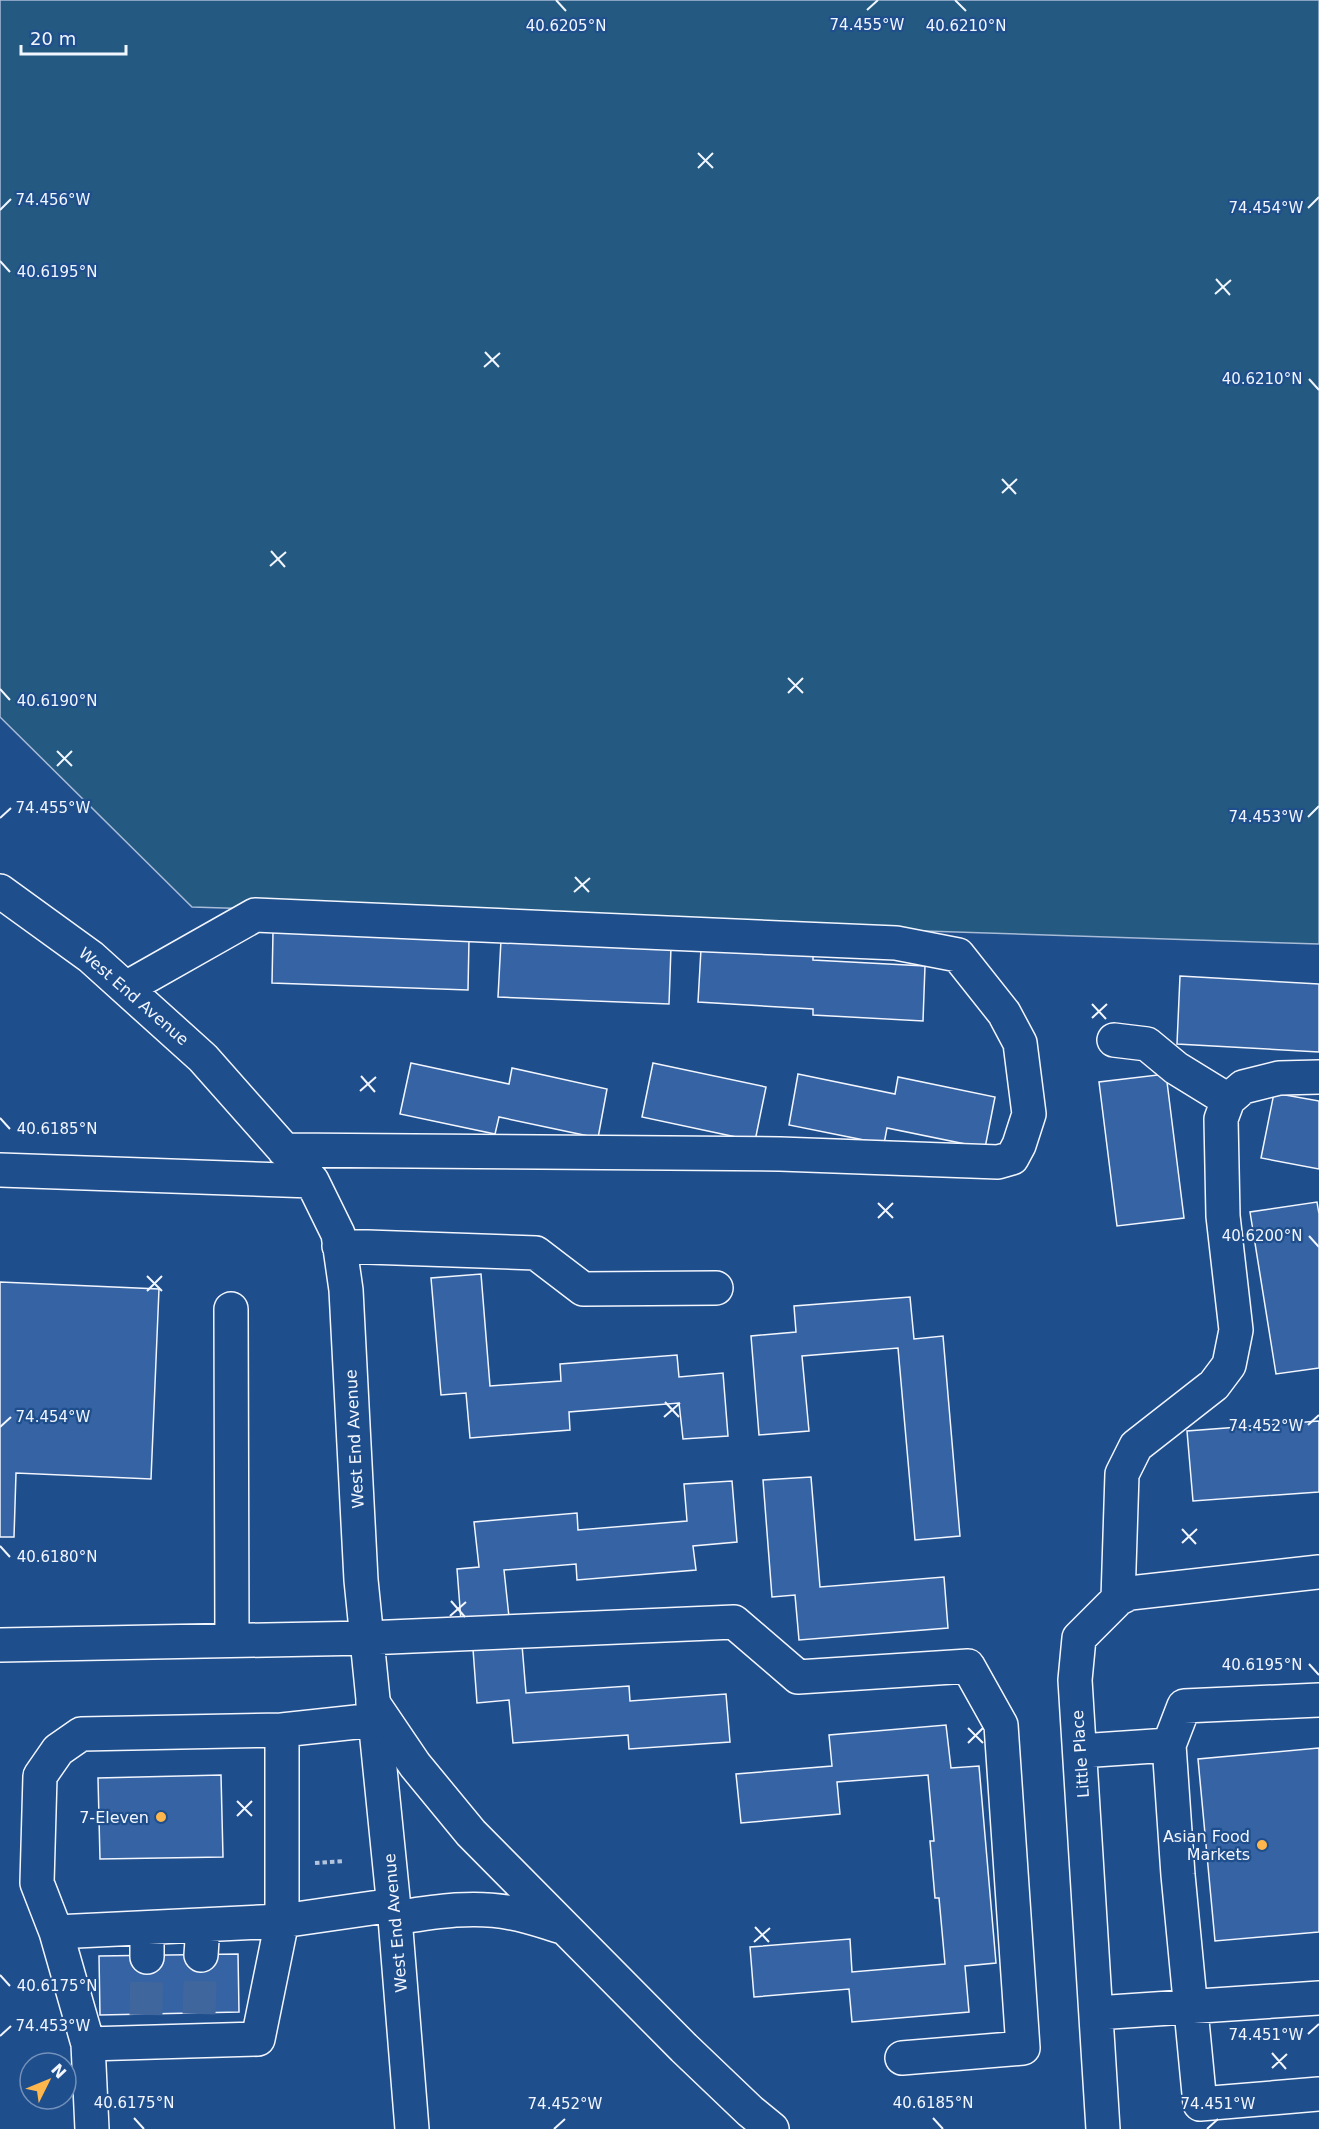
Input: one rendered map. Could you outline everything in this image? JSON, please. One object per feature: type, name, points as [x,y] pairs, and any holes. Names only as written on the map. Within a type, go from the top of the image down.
[{"type":"main road","name":"West End Avenue","points":[[0,891],[91,957],[203,1058],[312,1181],[338,1234],[346,1290],[361,1580],[394,1911],[412,2129]]},
{"type":"main road","points":[[126,988],[255,915],[896,943],[958,955],[1004,1013],[1020,1043],[1029,1114],[1019,1145],[1012,1158],[998,1162],[780,1154],[284,1150]]},
{"type":"main road","points":[[1114,1040],[1147,1044],[1176,1068],[1227,1100]]},
{"type":"main road","points":[[1118,1599],[1122,1474],[1136,1446],[1214,1385],[1229,1365],[1236,1330],[1223,1216],[1221,1119],[1227,1100],[1243,1087],[1280,1078],[1319,1077]]},
{"type":"main road","points":[[0,1170],[312,1181]]},
{"type":"main road","points":[[339,1246],[536,1253],[583,1289],[716,1288]]},
{"type":"main road","points":[[231,1309],[232,1640]]},
{"type":"main road","name":"Little Place","points":[[1103,2129],[1075,1680],[1079,1638],[1118,1599],[1130,1593],[1319,1572]]},
{"type":"main road","points":[[0,1645],[367,1638],[734,1622],[798,1677],[968,1666],[1001,1725],[1023,2048],[902,2058]]},
{"type":"main road","points":[[1319,1700],[1184,1706],[1169,1745],[1200,2104],[1319,2094]]},
{"type":"main road","points":[[92,2129],[88,2044],[56,1932],[37,1883],[40,1776],[58,1750],[81,1734],[282,1730],[374,1711],[471,1833],[684,2048],[772,2129]]},
{"type":"main road","points":[[88,2044],[146,2029],[200,2028],[258,2039],[282,1921],[282,1730]]},
{"type":"main road","points":[[1080,1751],[1169,1745]]},
{"type":"main road","points":[[56,1932],[147,1942],[202,1940],[282,1921],[394,1911],[433,1912],[478,1909],[511,1913],[564,1927]]},
{"type":"main road","points":[[1096,2013],[1319,1998]]},
{"type":"path","points":[[309,1864],[344,1861]]},
{"type":"shaded area","points":[[0,0],[1319,0],[1319,944],[192,907],[0,717]]},
{"type":"building","points":[[273,932],[469,939],[468,990],[272,983]]},
{"type":"building","points":[[501,940],[671,947],[669,1004],[498,997]]},
{"type":"building","points":[[701,949],[813,955],[813,960],[925,966],[923,1021],[813,1015],[813,1009],[698,1002]]},
{"type":"building","points":[[1180,976],[1319,984],[1319,1052],[1177,1044]]},
{"type":"building","points":[[411,1063],[509,1084],[512,1068],[607,1089],[598,1138],[499,1117],[495,1134],[400,1114]]},
{"type":"building","points":[[653,1063],[766,1087],[755,1141],[642,1117]]},
{"type":"building","points":[[798,1074],[895,1094],[898,1077],[995,1097],[985,1148],[887,1128],[884,1144],[789,1125]]},
{"type":"building","points":[[1166,1074],[1184,1218],[1117,1226],[1099,1082]]},
{"type":"building","points":[[1274,1093],[1319,1101],[1319,1169],[1261,1158]]},
{"type":"building","points":[[1317,1202],[1319,1214],[1319,1368],[1276,1374],[1250,1212]]},
{"type":"building","points":[[481,1274],[490,1386],[561,1381],[560,1364],[677,1355],[679,1377],[723,1373],[728,1436],[683,1439],[679,1403],[569,1412],[570,1430],[470,1438],[466,1393],[441,1395],[431,1278]]},
{"type":"building","points":[[0,1282],[159,1289],[151,1479],[16,1473],[14,1537],[0,1537]]},
{"type":"building","points":[[910,1297],[914,1339],[943,1336],[960,1536],[915,1540],[898,1348],[802,1356],[809,1431],[759,1435],[751,1336],[796,1332],[794,1306]]},
{"type":"building","points":[[1319,1421],[1319,1492],[1193,1501],[1187,1431]]},
{"type":"building","points":[[811,1477],[820,1587],[944,1577],[948,1628],[799,1640],[795,1595],[772,1597],[763,1480]]},
{"type":"building","points":[[732,1481],[737,1542],[693,1546],[696,1570],[577,1580],[576,1564],[504,1570],[509,1617],[461,1621],[457,1569],[479,1567],[474,1522],[577,1513],[578,1530],[687,1521],[684,1484]]},
{"type":"building","points":[[522,1645],[526,1693],[629,1686],[630,1701],[726,1694],[730,1742],[629,1749],[628,1735],[513,1743],[509,1700],[477,1703],[473,1649]]},
{"type":"building","points":[[946,1725],[951,1768],[979,1766],[996,1963],[965,1966],[969,2012],[852,2022],[849,1989],[754,1997],[750,1947],[850,1939],[852,1972],[945,1964],[939,1898],[935,1898],[930,1841],[934,1841],[928,1775],[837,1782],[840,1814],[741,1823],[736,1774],[832,1766],[829,1735]]},
{"type":"building","name":"Asian Food Markets","points":[[1319,1748],[1319,1932],[1215,1941],[1198,1759]]},
{"type":"building","name":"7-Eleven","points":[[221,1775],[223,1857],[100,1859],[98,1778]]},
{"type":"building","points":[[238,1954],[239,2012],[100,2015],[99,1956]]},
{"type":"tunnel","points":[[199,2014],[201,1955]]},
{"type":"tunnel","points":[[146,2015],[147,1957]]},
{"type":"place","name":"7-Eleven","points":[[161,1817]]},
{"type":"place","name":"Asian Food Markets","points":[[1262,1845]]}]
